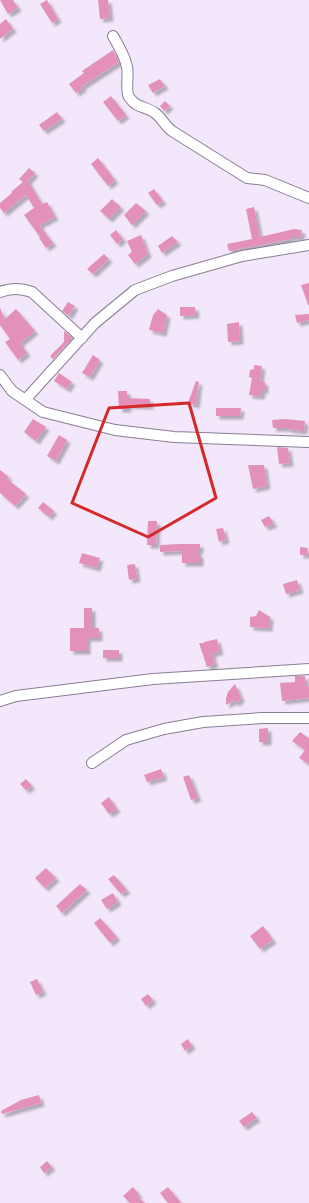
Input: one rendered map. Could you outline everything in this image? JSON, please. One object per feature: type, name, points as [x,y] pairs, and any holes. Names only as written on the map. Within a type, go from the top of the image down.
[{"type":"street","points":[[113,36],[127,65],[127,92],[129,97],[136,104],[156,113],[167,128],[247,178],[265,180],[309,198]]},
{"type":"street","points":[[26,400],[95,323],[135,290],[172,276],[242,256],[309,245]]},
{"type":"street","points":[[0,292],[8,289],[32,292],[82,338]]},
{"type":"street","points":[[0,375],[12,391],[43,412],[115,430],[174,437],[309,442]]},
{"type":"street","points":[[0,701],[16,696],[153,679],[309,669]]},
{"type":"street","points":[[92,763],[126,740],[164,729],[203,722],[262,718],[309,718]]},
{"type":"highlighted area","points":[[189,403],[216,498],[148,537],[72,503],[109,408]]},
{"type":"building","points":[[0,0],[13,0],[18,8],[8,14]]},
{"type":"building","points":[[47,0],[58,19],[52,23],[40,4]]},
{"type":"building","points":[[98,0],[108,0],[110,18],[100,19]]},
{"type":"building","points":[[6,19],[13,29],[0,39],[0,24]]},
{"type":"building","points":[[113,50],[119,62],[82,86],[83,88],[76,93],[69,84],[84,73],[82,71]]},
{"type":"building","points":[[160,79],[165,86],[153,93],[148,85]]},
{"type":"building","points":[[111,96],[126,115],[118,121],[103,102]]},
{"type":"building","points":[[165,101],[170,106],[164,111],[160,106]]},
{"type":"building","points":[[57,112],[62,119],[44,131],[39,125]]},
{"type":"building","points":[[98,158],[115,180],[108,186],[91,164]]},
{"type":"building","points":[[29,168],[35,173],[28,181],[42,204],[47,202],[55,217],[41,224],[40,226],[53,243],[46,248],[24,215],[34,208],[26,195],[4,213],[0,208],[0,203],[23,182],[19,179]]},
{"type":"building","points":[[154,189],[163,201],[157,205],[148,193]]},
{"type":"building","points":[[112,199],[121,207],[109,219],[100,211]]},
{"type":"building","points":[[136,203],[146,211],[132,225],[124,215]]},
{"type":"building","points":[[254,207],[260,237],[294,229],[302,230],[301,237],[290,237],[291,239],[229,251],[227,244],[252,239],[246,209]]},
{"type":"building","points":[[116,230],[123,239],[117,244],[110,235]]},
{"type":"building","points":[[141,235],[148,254],[135,264],[128,255],[132,252],[127,241]]},
{"type":"building","points":[[172,236],[178,242],[162,253],[158,246]]},
{"type":"building","points":[[104,254],[109,259],[93,274],[87,269]]},
{"type":"building","points":[[309,283],[309,305],[308,305],[301,285]]},
{"type":"building","points":[[68,302],[75,306],[69,316],[62,311]]},
{"type":"building","points":[[180,307],[195,307],[196,315],[180,316]]},
{"type":"building","points":[[0,308],[5,319],[16,309],[35,331],[20,343],[27,353],[18,360],[5,342],[10,339],[0,325]]},
{"type":"building","points":[[158,309],[167,315],[163,333],[149,330],[153,315]]},
{"type":"building","points":[[309,314],[309,320],[297,323],[295,315]]},
{"type":"building","points":[[239,322],[240,341],[228,342],[227,324]]},
{"type":"building","points":[[64,331],[72,337],[72,339],[53,359],[50,356],[64,342]]},
{"type":"building","points":[[93,355],[100,360],[90,377],[82,373]]},
{"type":"building","points":[[254,365],[262,366],[260,381],[265,382],[265,390],[262,390],[261,396],[249,395],[252,378],[249,377],[250,370],[254,369]]},
{"type":"building","points":[[59,373],[72,382],[67,389],[54,381]]},
{"type":"building","points":[[196,381],[199,382],[196,405],[188,403]]},
{"type":"building","points":[[118,391],[127,391],[127,398],[150,399],[150,406],[127,405],[128,409],[119,409]]},
{"type":"building","points":[[216,408],[241,408],[240,416],[216,416]]},
{"type":"building","points":[[33,419],[46,427],[36,441],[24,432]]},
{"type":"building","points":[[285,419],[305,421],[304,431],[287,428],[273,428],[272,420]]},
{"type":"building","points":[[59,435],[67,440],[56,461],[47,456]]},
{"type":"building","points":[[277,447],[288,448],[290,463],[279,464]]},
{"type":"building","points":[[248,465],[264,465],[267,486],[253,489]]},
{"type":"building","points":[[0,470],[9,477],[7,479],[26,494],[15,506],[0,493]]},
{"type":"building","points":[[43,502],[54,511],[49,517],[38,508]]},
{"type":"building","points":[[269,516],[274,524],[265,527],[261,520]]},
{"type":"building","points":[[148,521],[157,521],[156,545],[147,545]]},
{"type":"building","points":[[223,528],[226,540],[219,542],[216,529]]},
{"type":"building","points":[[200,544],[198,554],[200,554],[200,563],[182,563],[182,551],[160,552],[160,545]]},
{"type":"building","points":[[300,547],[308,548],[307,555],[300,555]]},
{"type":"building","points":[[82,553],[100,558],[97,568],[79,563]]},
{"type":"building","points":[[135,564],[137,579],[129,580],[127,565]]},
{"type":"building","points":[[297,580],[300,590],[286,594],[283,584]]},
{"type":"building","points":[[84,608],[92,608],[92,628],[99,628],[99,638],[87,638],[87,651],[70,651],[70,628],[84,628]]},
{"type":"building","points":[[259,610],[270,617],[269,628],[250,627],[250,617],[256,616]]},
{"type":"building","points":[[217,639],[220,651],[212,654],[215,664],[207,667],[199,643]]},
{"type":"building","points":[[103,650],[119,650],[119,658],[103,658]]},
{"type":"building","points":[[295,676],[305,676],[306,687],[309,686],[309,698],[282,701],[280,683],[295,682]]},
{"type":"building","points":[[235,684],[241,698],[237,703],[233,701],[226,705],[228,692]]},
{"type":"building","points":[[268,728],[268,742],[259,742],[259,729]]},
{"type":"building","points":[[300,732],[309,738],[309,764],[299,758],[305,750],[292,741]]},
{"type":"building","points":[[161,769],[164,777],[147,782],[144,775]]},
{"type":"building","points":[[189,775],[198,798],[191,800],[183,777]]},
{"type":"building","points":[[26,779],[32,786],[26,790],[20,784]]},
{"type":"building","points":[[109,797],[117,809],[109,814],[101,803]]},
{"type":"building","points":[[46,868],[56,878],[45,888],[35,878]]},
{"type":"building","points":[[114,875],[127,890],[121,894],[108,879]]},
{"type":"building","points":[[80,884],[87,890],[62,913],[56,906]]},
{"type":"building","points":[[113,893],[118,902],[107,909],[101,900]]},
{"type":"building","points":[[100,918],[117,937],[110,943],[94,923]]},
{"type":"building","points":[[263,926],[273,940],[260,949],[250,936]]},
{"type":"building","points":[[37,979],[43,992],[36,995],[30,982]]},
{"type":"building","points":[[148,994],[153,1000],[146,1006],[141,999]]},
{"type":"building","points":[[188,1039],[192,1046],[185,1051],[181,1044]]},
{"type":"building","points":[[39,1095],[41,1103],[2,1114],[1,1111],[21,1100]]},
{"type":"building","points":[[252,1112],[257,1118],[244,1127],[239,1121]]},
{"type":"building","points":[[47,1161],[52,1167],[44,1173],[40,1167]]},
{"type":"building","points":[[133,1187],[139,1194],[137,1196],[145,1203],[130,1203],[123,1196]]},
{"type":"building","points":[[168,1187],[181,1203],[168,1203],[160,1193]]}]
